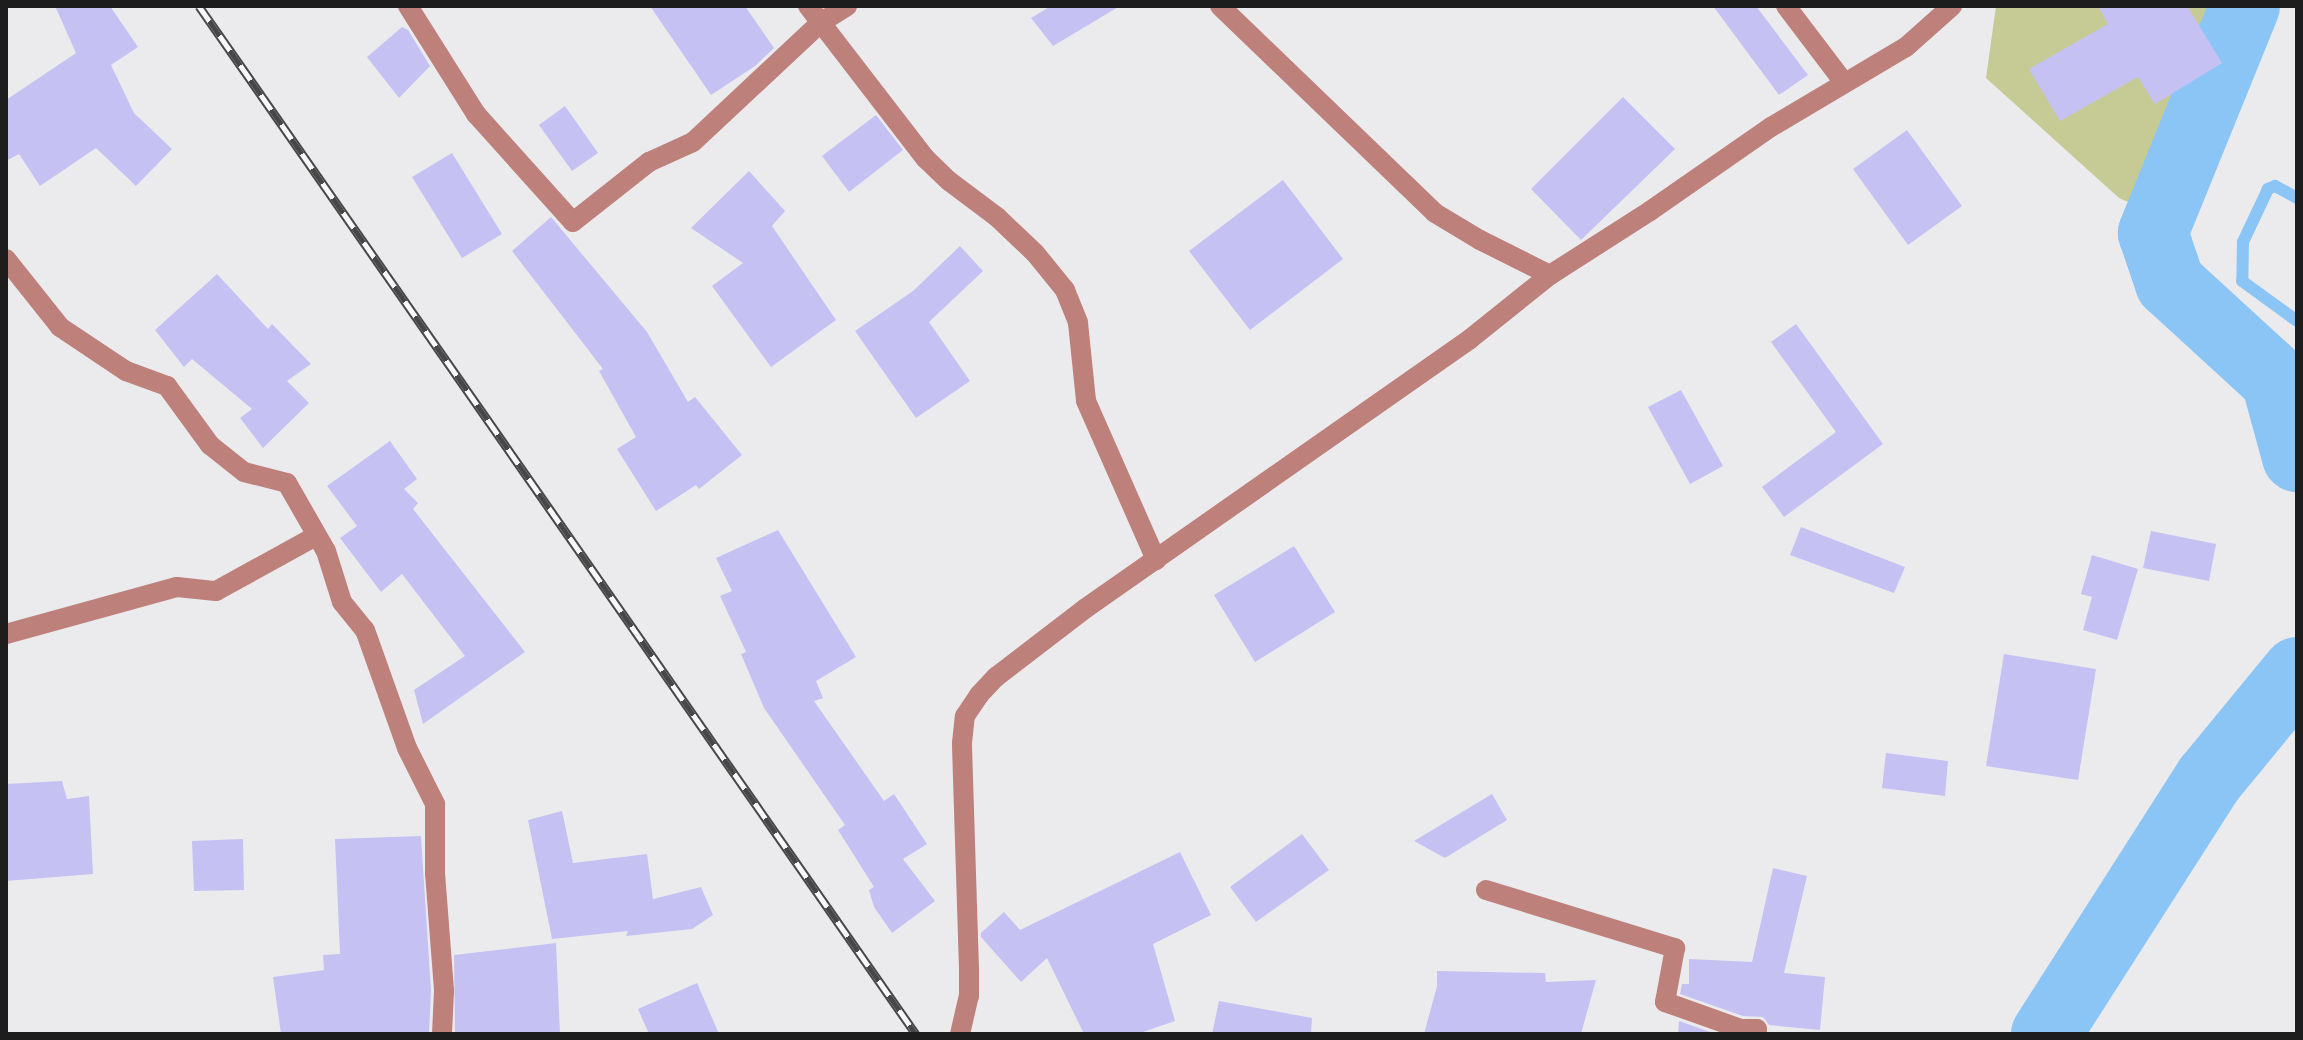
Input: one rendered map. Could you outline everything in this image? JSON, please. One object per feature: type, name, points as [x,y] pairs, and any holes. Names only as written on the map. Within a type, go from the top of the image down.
[{"type":"street","points":[[408,6],[476,114],[573,222],[649,162],[693,142],[814,15],[847,6]]},
{"type":"street","points":[[1220,6],[1435,213],[1480,240],[1550,275]]},
{"type":"street","points":[[1786,6],[1843,81]]},
{"type":"street","points":[[960,1034],[969,996],[962,743],[965,716],[996,677],[1470,339],[1550,275],[1843,81],[1906,47],[1952,6]]},
{"type":"street","points":[[814,15],[925,158],[1016,235],[1065,290],[1078,323],[1086,401],[1156,560]]},
{"type":"street","points":[[6,259],[60,327],[126,371],[167,386],[210,445],[244,472],[287,483],[326,551],[342,602],[365,630],[407,748],[435,804],[435,873],[444,991],[442,1034]]},
{"type":"street","points":[[6,634],[177,587],[216,591],[316,536]]},
{"type":"street","points":[[1486,890],[1675,948],[1665,1002],[1741,1029],[1757,1029],[1757,1034]]},
{"type":"green space","points":[[1996,6],[2263,6],[2255,40],[2178,224],[2119,198],[1986,78]]},
{"type":"building","points":[[55,6],[110,6],[138,47],[111,65],[134,113],[172,149],[136,186],[96,148],[40,186],[19,154],[6,161],[6,100],[76,53]]},
{"type":"building","points":[[650,6],[745,6],[774,48],[755,66],[711,95]]},
{"type":"building","points":[[1051,6],[1120,6],[1053,46],[1031,18]]},
{"type":"building","points":[[1713,6],[1756,6],[1808,75],[1779,95]]},
{"type":"building","points":[[2098,6],[2187,6],[2222,63],[2155,104],[2138,77],[2060,121],[2029,69],[2108,24]]},
{"type":"building","points":[[402,27],[408,30],[430,66],[399,98],[367,57]]},
{"type":"building","points":[[1623,97],[1675,149],[1581,240],[1531,189]]},
{"type":"building","points":[[565,106],[598,153],[572,171],[539,125]]},
{"type":"building","points":[[876,115],[903,150],[849,192],[822,156]]},
{"type":"building","points":[[1907,130],[1962,206],[1908,245],[1853,169]]},
{"type":"building","points":[[452,153],[502,234],[462,258],[412,177]]},
{"type":"building","points":[[749,171],[785,211],[772,226],[836,320],[771,367],[712,286],[743,263],[691,228]]},
{"type":"building","points":[[1283,180],[1343,259],[1250,330],[1189,251]]},
{"type":"building","points":[[551,217],[647,332],[688,402],[695,397],[742,455],[699,489],[696,485],[656,511],[617,449],[636,437],[599,371],[603,369],[512,251]]},
{"type":"building","points":[[960,246],[983,271],[929,322],[970,381],[916,418],[855,331],[913,291]]},
{"type":"building","points":[[217,274],[268,329],[272,324],[311,364],[287,381],[309,403],[263,448],[240,418],[252,409],[192,359],[184,367],[155,330]]},
{"type":"building","points":[[1796,324],[1883,444],[1784,517],[1762,487],[1836,432],[1771,342]]},
{"type":"building","points":[[1681,390],[1723,466],[1690,484],[1648,407]]},
{"type":"building","points":[[390,441],[417,479],[404,489],[418,503],[413,509],[525,652],[423,724],[414,690],[465,656],[402,574],[381,592],[340,538],[357,526],[327,486]]},
{"type":"building","points":[[1801,527],[1905,567],[1894,593],[1790,555]]},
{"type":"building","points":[[778,530],[856,657],[816,681],[823,698],[814,701],[884,801],[894,794],[927,844],[903,859],[935,901],[892,933],[874,907],[869,890],[874,887],[838,830],[845,825],[764,708],[741,654],[746,652],[720,596],[732,591],[716,558]]},
{"type":"building","points":[[2151,531],[2216,544],[2209,581],[2143,568]]},
{"type":"building","points":[[1294,546],[1335,612],[1255,662],[1214,595]]},
{"type":"building","points":[[2092,555],[2138,569],[2117,640],[2083,630],[2092,597],[2081,594]]},
{"type":"building","points":[[2004,654],[2096,669],[2078,780],[1986,766]]},
{"type":"building","points":[[1886,753],[1948,761],[1945,796],[1882,788]]},
{"type":"building","points":[[62,781],[67,799],[89,796],[93,874],[6,881],[6,784]]},
{"type":"building","points":[[1492,794],[1507,820],[1445,858],[1414,841]]},
{"type":"building","points":[[562,811],[573,863],[647,854],[653,899],[701,887],[713,915],[692,929],[626,936],[628,931],[552,939],[528,820]]},
{"type":"building","points":[[1302,834],[1329,870],[1256,922],[1230,887]]},
{"type":"building","points":[[421,836],[431,991],[429,1034],[281,1034],[273,977],[324,970],[323,955],[340,954],[335,839]]},
{"type":"building","points":[[243,839],[244,890],[194,891],[192,841]]},
{"type":"building","points":[[1180,852],[1211,915],[1153,944],[1175,1021],[1137,1034],[1084,1034],[1047,958],[1021,982],[981,937],[981,933],[1004,912],[1020,930]]},
{"type":"building","points":[[1773,868],[1807,876],[1784,973],[1825,977],[1820,1030],[1769,1025],[1763,1017],[1743,1016],[1680,994],[1682,984],[1689,984],[1689,959],[1752,962]]},
{"type":"building","points":[[556,943],[560,1034],[455,1034],[454,955]]},
{"type":"building","points":[[1437,971],[1545,973],[1546,982],[1596,980],[1581,1034],[1424,1034],[1437,986]]},
{"type":"building","points":[[697,983],[719,1034],[649,1034],[638,1009]]},
{"type":"building","points":[[1219,1001],[1312,1018],[1311,1034],[1212,1034]]},
{"type":"building","points":[[1679,1021],[1716,1034],[1678,1034]]},
{"type":"waterway","points":[[2245,6],[2153,233],[2170,283],[2276,380],[2297,457]]},
{"type":"waterway","points":[[2297,198],[2275,186],[2268,189],[2243,242],[2242,281],[2297,321]]},
{"type":"waterway","points":[[2046,1034],[2210,778],[2297,672]]},
{"type":"railway","points":[[199,6],[916,1034]]}]
